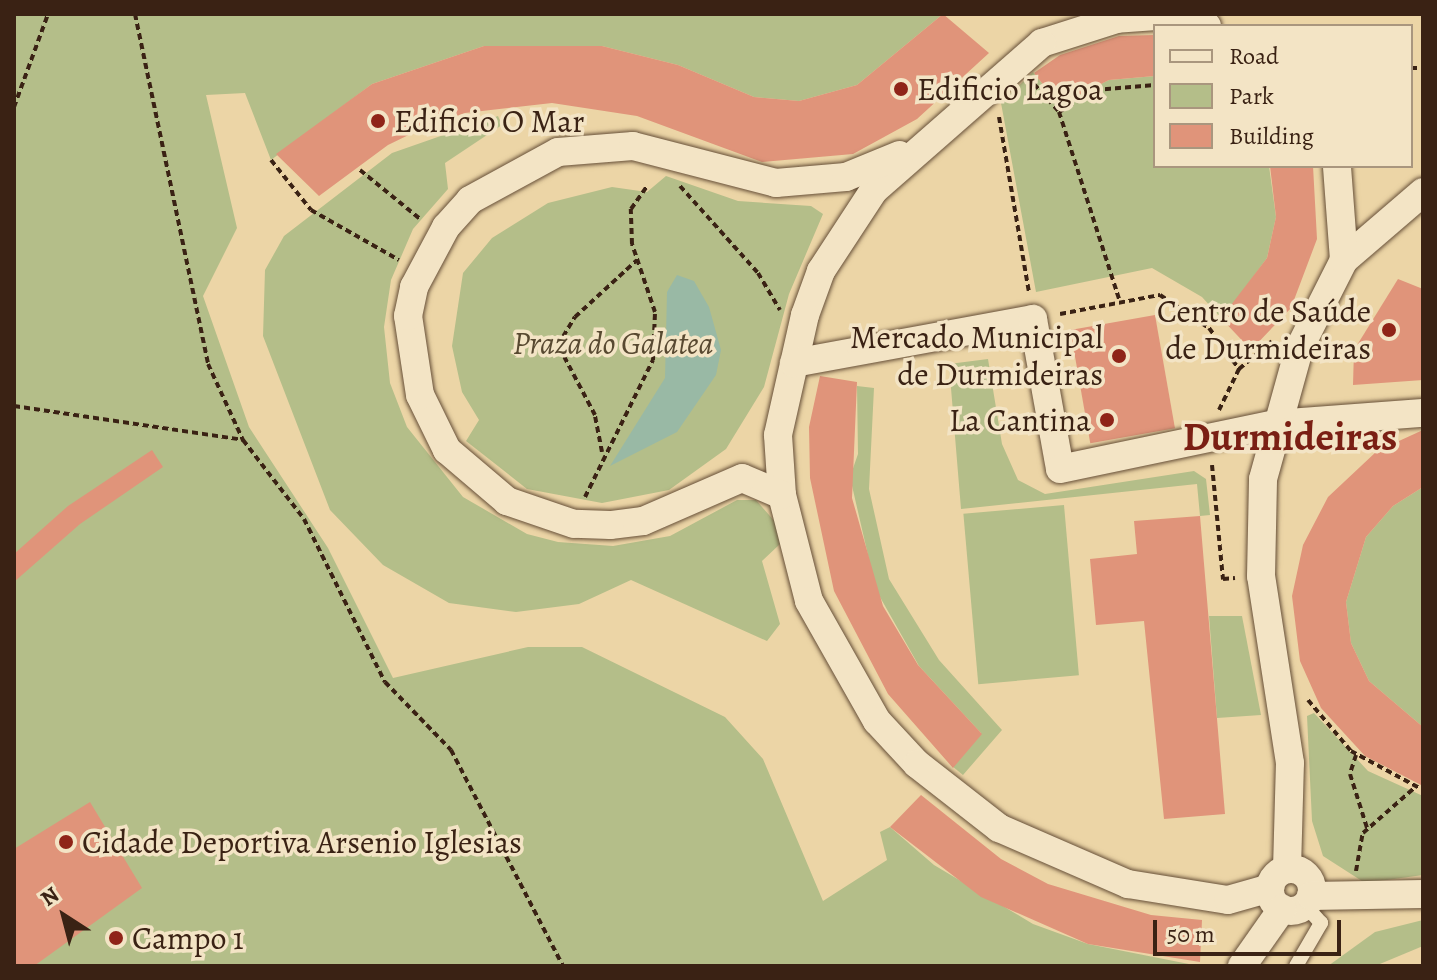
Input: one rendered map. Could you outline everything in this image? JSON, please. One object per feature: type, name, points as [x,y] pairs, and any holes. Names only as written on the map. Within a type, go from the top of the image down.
[{"type":"street","points":[[782,495],[742,478],[643,521],[610,525],[574,524],[507,501],[447,450],[420,395],[408,316],[419,274],[470,200],[558,152],[633,146],[742,177],[810,182],[892,160],[934,132],[1042,43],[1117,19],[1156,16],[1197,24]]},
{"type":"street","points":[[934,132],[849,220],[821,271],[794,363],[778,435],[782,495],[809,601],[877,721],[917,764],[999,828],[1128,884],[1228,900],[1291,893],[1423,894]]},
{"type":"street","points":[[1337,168],[1344,260]]},
{"type":"street","points":[[1242,966],[1291,893],[1290,763],[1261,576],[1263,479],[1275,424],[1299,349],[1344,260],[1423,192]]},
{"type":"street","points":[[794,363],[1033,319],[1060,469],[1275,424],[1423,413]]},
{"type":"lane","points":[[1291,893],[1321,923],[1296,966]]},
{"type":"path","points":[[14,107],[48,14]]},
{"type":"path","points":[[135,14],[208,364],[243,440],[304,519],[385,682],[451,750],[563,966]]},
{"type":"path","points":[[1033,83],[1059,112],[1120,302]]},
{"type":"path","points":[[1059,112],[1095,90],[1153,85]]},
{"type":"path","points":[[996,100],[1033,319],[1160,295],[1209,328],[1239,369]]},
{"type":"path","points":[[271,160],[311,210],[403,262]]},
{"type":"path","points":[[360,170],[425,223]]},
{"type":"path","points":[[670,172],[758,273],[786,320]]},
{"type":"path","points":[[582,507],[602,452],[635,407],[653,360],[655,312],[637,260],[631,209],[647,186]]},
{"type":"path","points":[[602,452],[595,415],[558,345],[575,317],[637,260]]},
{"type":"path","points":[[1248,577],[1223,579],[1209,437],[1239,369],[1285,330]]},
{"type":"path","points":[[14,406],[243,440]]},
{"type":"path","points":[[1304,694],[1356,755],[1423,790]]},
{"type":"path","points":[[1355,886],[1367,828],[1350,774],[1356,755]]},
{"type":"path","points":[[1367,828],[1414,788]]},
{"type":"green space","points":[[14,14],[943,14],[857,85],[799,101],[754,97],[678,65],[602,46],[484,46],[372,84],[271,160],[245,93],[206,95],[237,228],[203,296],[249,427],[328,548],[393,678],[528,647],[582,647],[725,717],[763,759],[823,901],[887,860],[880,832],[890,827],[934,865],[1033,924],[1088,944],[1199,966],[14,966]]},
{"type":"green space","points":[[1033,72],[1059,104],[1109,80],[1153,76],[1153,168],[1269,168],[1276,217],[1267,258],[1226,314],[1221,318],[1202,297],[1152,268],[1036,292],[1001,103]]},
{"type":"green space","points":[[498,116],[502,125],[445,163],[448,189],[413,229],[391,280],[384,327],[390,383],[407,427],[463,497],[527,534],[558,542],[613,546],[670,536],[737,500],[756,500],[776,523],[780,544],[762,561],[780,624],[767,641],[631,580],[579,604],[516,612],[449,603],[383,565],[330,510],[263,336],[265,270],[284,236],[392,153]]},
{"type":"green space","name":"Praza do Galatea","points":[[666,176],[738,201],[811,206],[823,214],[789,294],[764,387],[726,449],[669,490],[602,503],[527,489],[466,441],[479,420],[462,392],[452,346],[463,273],[492,238],[548,203],[612,187],[647,192]]},
{"type":"green space","points":[[988,359],[1002,444],[1018,480],[1045,494],[1194,471],[1206,479],[1210,515],[1200,516],[1197,484],[961,509],[949,364]]},
{"type":"green space","points":[[857,386],[874,388],[869,489],[889,579],[939,660],[1002,730],[963,775],[952,766],[981,733],[919,666],[876,590],[850,477],[858,454]]},
{"type":"green space","points":[[1423,487],[1423,727],[1369,681],[1351,643],[1346,602],[1366,537],[1393,506]]},
{"type":"green space","points":[[1064,505],[1079,675],[978,684],[963,514]]},
{"type":"green space","points":[[1209,616],[1242,616],[1261,715],[1217,718]]},
{"type":"green space","points":[[1314,713],[1368,771],[1423,796],[1423,875],[1365,883],[1323,856],[1312,821],[1307,716]]},
{"type":"green space","points":[[1423,920],[1423,946],[1375,966],[1328,966],[1375,932]]},
{"type":"shaded area","points":[[677,275],[694,281],[709,307],[721,350],[716,375],[677,432],[610,466],[665,378],[667,292]]},
{"type":"building","points":[[943,14],[989,53],[917,119],[853,154],[762,162],[637,116],[552,103],[465,113],[427,126],[388,145],[319,196],[276,154],[372,84],[484,46],[602,46],[678,65],[754,97],[799,101],[857,85]]},
{"type":"building","points":[[1153,35],[1153,76],[1109,80],[1059,105],[1034,73],[1060,55],[1119,36]]},
{"type":"building","points":[[1270,168],[1313,168],[1317,239],[1291,308],[1251,350],[1221,318],[1267,258],[1276,217]]},
{"type":"building","name":"Centro de Saúde de Durmideiras","points":[[1398,279],[1423,289],[1423,380],[1353,385],[1354,350]]},
{"type":"building","points":[[1155,315],[1175,428],[1090,443],[1070,330]]},
{"type":"building","points":[[820,376],[857,382],[852,498],[883,606],[918,665],[982,734],[953,768],[888,694],[834,591],[810,478],[809,427]]},
{"type":"building","points":[[1423,430],[1423,487],[1393,506],[1366,537],[1346,602],[1351,643],[1369,681],[1423,727],[1423,786],[1365,756],[1321,708],[1300,661],[1292,596],[1303,545],[1328,497],[1377,451]]},
{"type":"building","points":[[152,450],[163,467],[80,524],[14,582],[14,554],[68,506]]},
{"type":"building","points":[[1200,516],[1225,814],[1164,819],[1144,621],[1096,625],[1090,559],[1137,554],[1134,521]]},
{"type":"building","points":[[921,795],[1001,859],[1048,884],[1151,915],[1202,920],[1200,962],[1088,944],[981,897],[890,827]]},
{"type":"building","points":[[90,802],[142,888],[34,966],[14,966],[14,849]]},
{"type":"place","name":"Edificio Lagoa","points":[[901,89]]},
{"type":"place","name":"Edificio O Mar","points":[[378,121]]},
{"type":"place","name":"Centro de Saúde de Durmideiras","points":[[1389,330]]},
{"type":"place","name":"Mercado Municipal de Durmideiras","points":[[1119,356]]},
{"type":"place","name":"La Cantina","points":[[1107,420]]},
{"type":"place","name":"Cidade Deportiva Arsenio Iglesias","points":[[66,842]]},
{"type":"place","name":"Campo 1","points":[[116,938]]},
{"type":"district","name":"Durmideiras","points":[[1290,437]]}]
